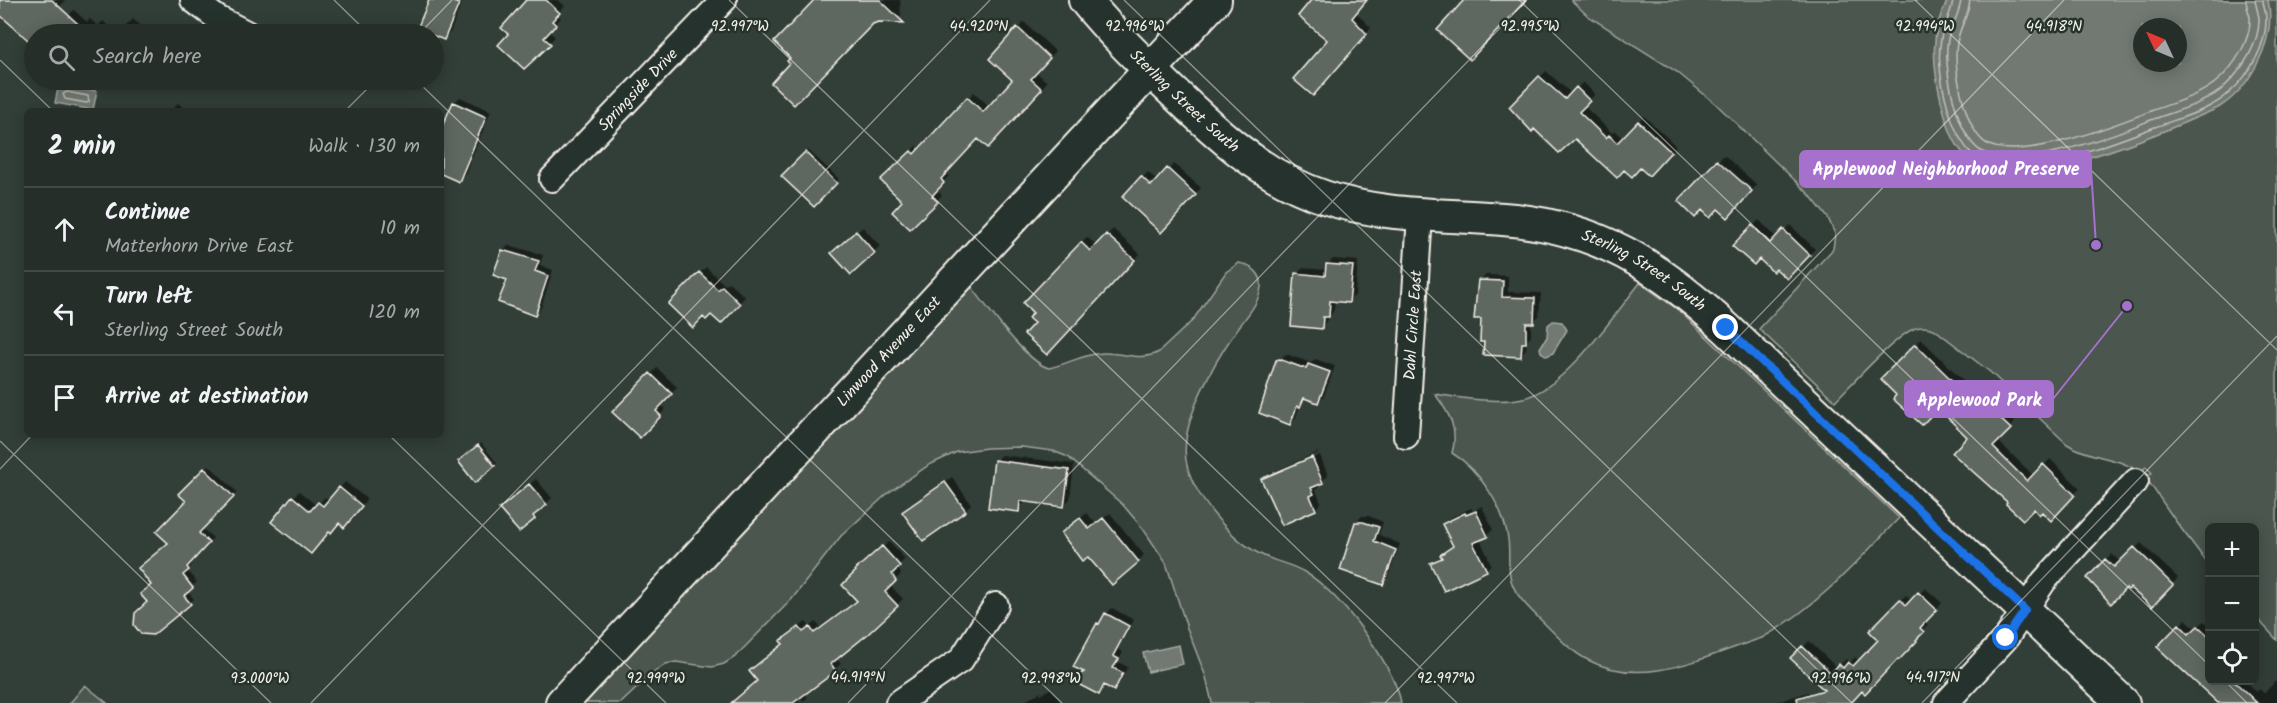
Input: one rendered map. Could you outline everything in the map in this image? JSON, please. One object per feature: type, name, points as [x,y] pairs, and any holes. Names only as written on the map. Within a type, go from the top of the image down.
[{"type":"street","points":[[193,0],[229,24]]},
{"type":"street","name":"Springside Drive","points":[[552,179],[724,0]]},
{"type":"street","name":"Sterling Street South","points":[[1085,0],[1150,70],[1228,142],[1260,167],[1300,188],[1344,203],[1382,211],[1503,219],[1551,225],[1601,241],[1651,267],[1678,286],[1726,328],[2122,703]]},
{"type":"street","name":"Linwood Avenue East","points":[[562,703],[1215,0]]},
{"type":"street","name":"Dahl Circle East","points":[[1406,436],[1419,215]]},
{"type":"street","points":[[1946,703],[2006,638],[2044,581],[2136,481]]},
{"type":"street","points":[[898,703],[961,660],[996,605]]},
{"type":"shaded area","points":[[1571,0],[2277,0],[2277,640],[2259,620],[2259,523],[2205,523],[2205,560],[2146,478],[2152,473],[2146,467],[2140,472],[2123,463],[2086,453],[2067,444],[1990,372],[1934,329],[1916,328],[1898,339],[1835,401],[1759,329],[1833,249],[1835,234],[1828,218],[1809,194],[1716,104],[1677,72],[1588,16]]},
{"type":"shaded area","points":[[1239,263],[1252,268],[1258,274],[1261,282],[1260,294],[1217,361],[1200,394],[1185,445],[1189,473],[1214,514],[1236,538],[1260,554],[1306,573],[1334,596],[1364,631],[1389,670],[1401,703],[1212,703],[1206,677],[1166,563],[1144,530],[1123,505],[1068,457],[1053,451],[1022,447],[957,452],[929,465],[888,493],[841,536],[792,599],[735,657],[724,664],[712,667],[676,662],[666,664],[621,703],[584,703],[972,287],[1019,345],[1040,364],[1049,368],[1096,354],[1145,356],[1159,352],[1193,320],[1226,272]]},
{"type":"shaded area","points":[[1640,283],[1677,309],[1899,518],[1818,599],[1782,626],[1762,638],[1697,661],[1652,671],[1608,668],[1586,659],[1561,640],[1521,599],[1513,586],[1510,575],[1506,527],[1496,502],[1481,479],[1452,453],[1454,436],[1451,422],[1435,394],[1479,400],[1513,400],[1539,392],[1555,381],[1587,350]]},
{"type":"shaded area","points":[[85,685],[107,703],[70,703]]},
{"type":"water","points":[[1948,0],[2268,0],[2270,15],[2265,46],[2258,62],[2241,89],[2218,108],[2166,130],[2096,155],[2060,165],[2027,170],[1998,170],[1975,163],[1967,158],[1956,144],[1941,101],[1936,75],[1934,49],[1938,24]]},
{"type":"water","points":[[58,90],[97,91],[93,108],[55,103]]},
{"type":"water","points":[[1553,321],[1562,322],[1567,330],[1553,353],[1547,356],[1541,352],[1540,348],[1547,337],[1548,325]]},
{"type":"water","points":[[1179,645],[1183,664],[1148,672],[1143,653]]},
{"type":"building","points":[[0,0],[52,0],[78,24],[24,24],[24,37],[0,15]]},
{"type":"building","points":[[429,0],[448,0],[459,4],[444,40],[444,24],[419,24]]},
{"type":"building","points":[[526,0],[546,0],[560,13],[552,21],[556,25],[544,38],[551,44],[524,69],[498,45],[508,34],[501,28]]},
{"type":"building","points":[[814,0],[880,0],[904,23],[878,22],[873,24],[794,105],[771,83],[789,63],[787,61],[790,58],[774,42]]},
{"type":"building","points":[[1311,0],[1367,0],[1352,18],[1367,34],[1313,96],[1293,79],[1327,40],[1298,16]]},
{"type":"building","points":[[1464,0],[1526,0],[1470,60],[1437,30]]},
{"type":"building","points":[[1017,27],[1050,58],[1031,79],[1042,89],[988,148],[978,139],[941,179],[944,183],[932,196],[938,202],[910,229],[892,212],[902,201],[880,180],[911,151],[914,154],[967,97],[983,112],[1012,80],[989,59]]},
{"type":"building","points":[[1539,76],[1565,99],[1576,87],[1590,101],[1579,112],[1606,138],[1609,135],[1617,143],[1638,121],[1671,152],[1649,176],[1640,168],[1632,177],[1624,170],[1617,178],[1575,139],[1559,153],[1534,129],[1532,132],[1509,107]]},
{"type":"building","points":[[453,102],[486,117],[459,182],[444,175],[444,122]]},
{"type":"building","points":[[805,152],[837,183],[814,207],[781,176]]},
{"type":"building","points":[[1717,160],[1752,191],[1728,218],[1718,209],[1710,218],[1702,210],[1695,218],[1678,201]]},
{"type":"building","points":[[1167,168],[1196,195],[1161,233],[1122,197],[1141,176],[1151,186]]},
{"type":"building","points":[[1752,225],[1770,243],[1783,229],[1810,255],[1787,279],[1776,269],[1773,272],[1759,259],[1754,265],[1732,246]]},
{"type":"building","points":[[856,231],[875,253],[851,275],[831,253]]},
{"type":"building","points":[[1106,234],[1135,260],[1047,355],[1024,334],[1034,323],[1028,318],[1033,313],[1023,303],[1081,242],[1090,251]]},
{"type":"building","points":[[502,250],[539,261],[535,271],[548,276],[535,316],[498,302],[507,280],[493,275]]},
{"type":"building","points":[[1326,264],[1353,266],[1349,303],[1330,301],[1329,317],[1323,317],[1322,329],[1291,326],[1295,273],[1325,276]]},
{"type":"building","points":[[699,272],[718,290],[722,286],[740,304],[721,324],[711,315],[706,320],[703,317],[693,328],[668,304]]},
{"type":"building","points":[[1478,280],[1503,281],[1502,297],[1535,298],[1534,323],[1526,323],[1526,343],[1522,343],[1521,357],[1483,355],[1484,342],[1480,342],[1481,319],[1474,319]]},
{"type":"building","points":[[1915,344],[1968,396],[1972,392],[2011,429],[1993,447],[2027,481],[2043,464],[2075,495],[2051,521],[2042,512],[2039,515],[2034,509],[2023,520],[2006,504],[2007,502],[1952,453],[1967,437],[1938,408],[1922,425],[1893,399],[1896,395],[1880,379]]},
{"type":"building","points":[[1279,359],[1306,369],[1308,364],[1330,372],[1318,403],[1304,398],[1300,407],[1297,406],[1290,425],[1259,413],[1276,360]]},
{"type":"building","points":[[650,373],[672,394],[656,411],[661,416],[640,438],[612,412]]},
{"type":"building","points":[[478,445],[495,466],[475,483],[458,461]]},
{"type":"building","points":[[1312,457],[1323,483],[1311,488],[1314,494],[1310,496],[1316,510],[1282,525],[1261,479]]},
{"type":"building","points":[[994,460],[1069,470],[1064,507],[1020,501],[1019,512],[988,508]]},
{"type":"building","points":[[204,468],[234,497],[199,533],[209,543],[187,567],[189,570],[183,575],[193,588],[184,596],[191,604],[153,635],[141,634],[134,625],[135,613],[147,602],[140,594],[151,585],[138,568],[168,543],[156,532],[186,501],[178,494]]},
{"type":"building","points":[[945,482],[966,511],[923,541],[902,512]]},
{"type":"building","points":[[529,484],[547,505],[519,532],[499,509]]},
{"type":"building","points":[[339,487],[362,506],[344,528],[339,523],[331,533],[329,532],[311,554],[271,522],[292,496],[310,511],[318,502],[323,506]]},
{"type":"building","points":[[1476,511],[1488,537],[1473,543],[1487,571],[1444,591],[1430,563],[1442,558],[1440,555],[1453,546],[1442,524],[1465,513],[1466,515]]},
{"type":"building","points":[[1080,518],[1089,529],[1103,518],[1139,562],[1112,585],[1088,557],[1082,561],[1061,533]]},
{"type":"building","points":[[1355,522],[1379,527],[1374,541],[1396,550],[1383,585],[1340,570]]},
{"type":"building","points":[[882,546],[900,566],[892,574],[896,581],[885,592],[898,606],[831,664],[836,671],[793,703],[731,703],[757,681],[749,671],[783,644],[780,641],[799,627],[803,632],[810,627],[814,633],[857,601],[842,585]]},
{"type":"building","points":[[2134,547],[2173,585],[2152,607],[2130,588],[2128,590],[2126,588],[2111,604],[2087,578],[2105,559],[2114,567]]},
{"type":"building","points":[[1918,592],[1937,610],[1920,628],[1924,632],[1917,641],[1865,694],[1862,691],[1851,703],[1798,703],[1797,698],[1824,690],[1790,658],[1802,646],[1831,673],[1839,664],[1843,668],[1848,662],[1853,666],[1878,640],[1869,631],[1900,599],[1906,605]]},
{"type":"building","points":[[1105,613],[1129,626],[1113,656],[1119,659],[1113,668],[1123,673],[1114,691],[1104,685],[1099,695],[1070,680],[1084,672],[1073,667]]},
{"type":"building","points":[[2179,624],[2189,634],[2198,626],[2205,632],[2205,685],[2238,685],[2257,703],[2218,703],[2157,647]]},
{"type":"place","name":"Applewood Neighborhood Preserve","points":[[2096,245]]},
{"type":"place","name":"Applewood Park","points":[[2127,306]]},
{"type":"route","points":[[1726,328],[2025,610],[2006,638]]}]
